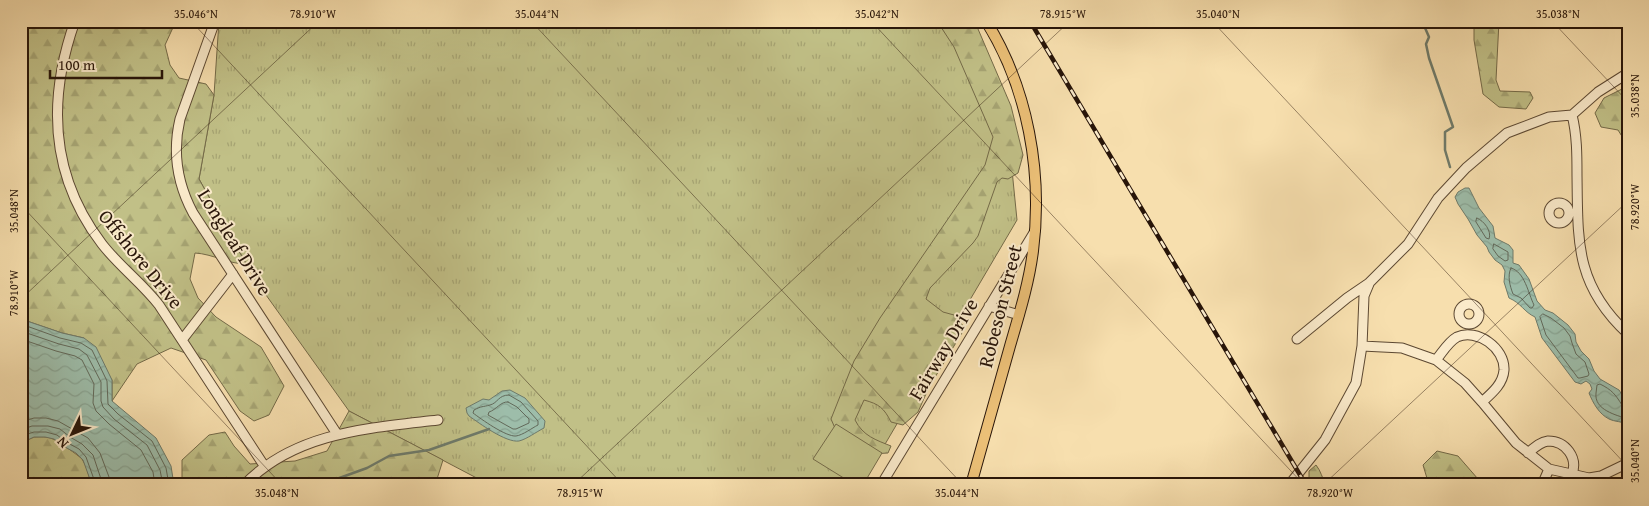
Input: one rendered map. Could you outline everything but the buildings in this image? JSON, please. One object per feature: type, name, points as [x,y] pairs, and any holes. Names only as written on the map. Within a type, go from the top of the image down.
[{"type":"main road","name":"Robeson Street","points":[[971,485],[1029,276],[1035,231],[1036,196],[1034,171],[1026,120],[1010,69],[986,21]]},
{"type":"street","name":"Offshore Drive","points":[[75,21],[63,61],[57,102],[60,153],[70,188],[83,215],[103,245],[159,304],[265,467]]},
{"type":"street","name":"Longleaf Drive","points":[[215,21],[180,119],[176,139],[179,178],[186,200],[193,213],[337,434]]},
{"type":"street","points":[[1297,339],[1347,298],[1369,284],[1408,244],[1438,198],[1466,168],[1507,133],[1550,117],[1572,114],[1598,92],[1628,73]]},
{"type":"street","points":[[1572,114],[1576,133],[1573,213],[1580,253],[1585,271],[1602,306],[1628,334]]},
{"type":"street","name":"Fairway Drive","points":[[881,485],[1035,231]]},
{"type":"street","points":[[182,340],[233,274]]},
{"type":"street","points":[[1289,485],[1325,440],[1356,383],[1362,346],[1364,296],[1369,284]]},
{"type":"street","points":[[989,306],[1019,315]]},
{"type":"street","points":[[1468,324],[1469,335]]},
{"type":"street","points":[[1436,360],[1456,338],[1469,335],[1484,338],[1493,345],[1501,358],[1504,369],[1501,381],[1482,402]]},
{"type":"street","points":[[1362,346],[1402,348],[1436,360],[1465,383],[1516,443],[1549,469],[1589,478],[1601,476],[1628,463]]},
{"type":"street","points":[[244,485],[265,467],[298,448],[337,434],[358,429],[438,420]]},
{"type":"street","points":[[1528,453],[1538,444],[1548,441],[1560,444],[1570,452],[1574,460],[1572,474]]},
{"type":"street","points":[[1542,485],[1549,469]]},
{"type":"green space","points":[[21,21],[176,21],[165,45],[170,65],[179,78],[206,84],[214,95],[199,179],[246,264],[195,253],[190,279],[198,298],[216,317],[261,347],[284,386],[269,415],[254,421],[240,411],[206,360],[171,348],[137,364],[112,401],[112,380],[84,338],[62,333],[21,319],[21,246],[27,239],[23,213],[21,212]]},
{"type":"green space","points":[[219,21],[962,21],[1007,120],[1017,220],[861,485],[490,485],[349,411],[256,281],[199,179],[214,95]]},
{"type":"green space","points":[[937,21],[973,21],[1011,106],[1023,155],[1018,173],[1008,179],[1002,178],[997,182],[978,236],[930,288],[926,299],[943,312],[954,315],[965,328],[929,387],[918,412],[903,425],[891,422],[881,407],[864,400],[855,420],[866,434],[891,446],[888,453],[871,454],[838,435],[831,419],[854,361],[880,318],[985,165],[993,137],[954,47]]},
{"type":"green space","points":[[1474,21],[1499,21],[1496,80],[1500,91],[1530,92],[1533,98],[1526,109],[1499,107],[1483,94],[1474,40]]},
{"type":"green space","points":[[1628,83],[1628,146],[1618,130],[1601,127],[1595,113],[1604,98],[1622,89]]},
{"type":"green space","points":[[349,411],[443,460],[437,479],[438,485],[185,485],[182,479],[182,460],[209,435],[225,432],[234,446],[250,464],[295,461],[327,451]]},
{"type":"green space","points":[[836,424],[882,453],[863,485],[855,485],[813,459]]},
{"type":"green space","points":[[34,437],[53,439],[80,457],[92,485],[21,485],[21,443]]},
{"type":"green space","points":[[1437,451],[1458,456],[1478,479],[1479,485],[1429,485],[1423,465]]},
{"type":"green space","points":[[1316,465],[1326,485],[1313,485],[1309,478],[1309,471]]},
{"type":"water","points":[[1469,188],[1479,208],[1493,226],[1495,238],[1509,245],[1513,250],[1513,263],[1519,265],[1529,279],[1537,301],[1545,310],[1553,313],[1568,325],[1575,334],[1576,342],[1581,351],[1589,359],[1600,379],[1619,390],[1628,404],[1628,425],[1609,419],[1599,411],[1589,393],[1592,389],[1590,384],[1586,381],[1581,384],[1575,382],[1542,338],[1535,317],[1509,298],[1504,282],[1505,271],[1502,265],[1495,260],[1477,235],[1455,197],[1458,192]]},
{"type":"water","points":[[21,319],[62,333],[84,338],[96,347],[112,380],[112,401],[156,438],[171,466],[174,485],[92,485],[83,460],[76,453],[54,439],[34,437],[21,443]]},
{"type":"water","points":[[510,390],[525,398],[545,421],[544,428],[519,441],[507,439],[486,428],[469,416],[466,408],[483,399],[489,400],[502,391]]},
{"type":"waterway","points":[[1422,21],[1429,37],[1426,44],[1429,58],[1453,127],[1445,132],[1445,150],[1450,167]]},
{"type":"waterway","points":[[320,485],[367,468],[389,456],[429,450],[489,429]]},
{"type":"railway","points":[[1030,21],[1306,485]]}]
